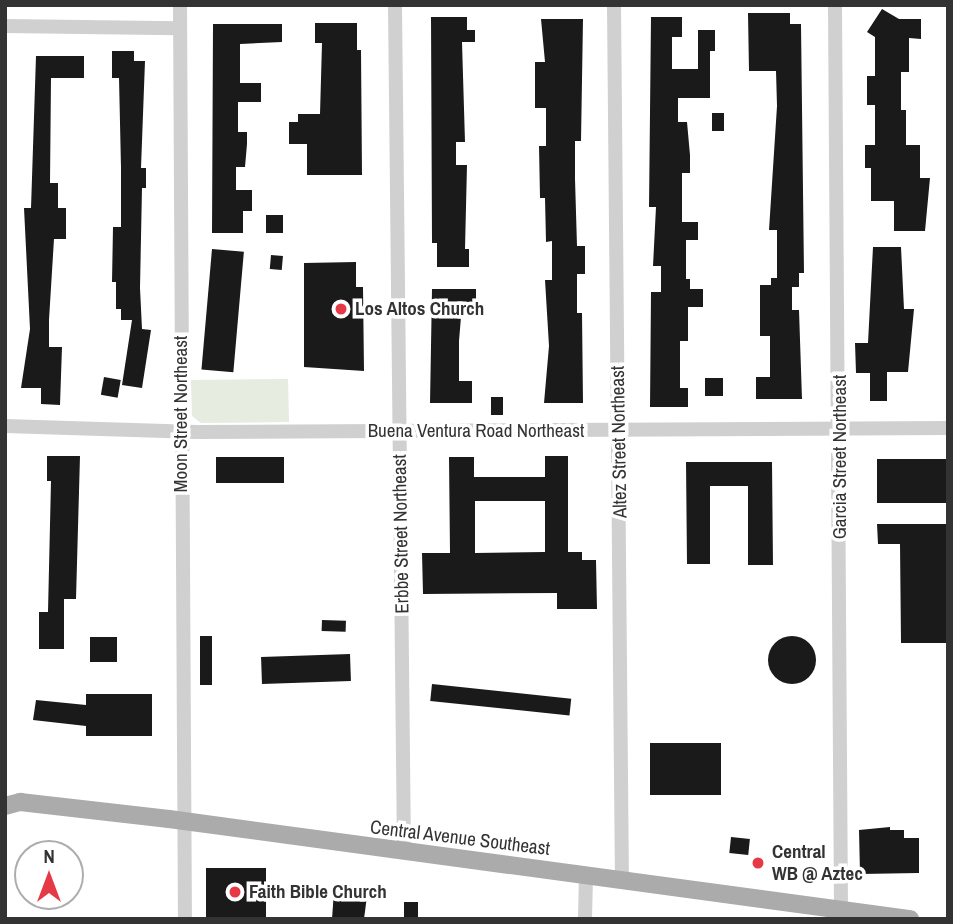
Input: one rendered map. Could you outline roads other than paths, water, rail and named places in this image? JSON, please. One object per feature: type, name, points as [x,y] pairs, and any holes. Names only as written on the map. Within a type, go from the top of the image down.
[{"type":"main road","name":"Central Avenue Southeast","points":[[10,800],[586,874],[910,919]]},
{"type":"street","name":"Moon Street Northeast","points":[[180,5],[185,919]]},
{"type":"street","name":"Erbbe Street Northeast","points":[[395,5],[404,852]]},
{"type":"street","name":"Altez Street Northeast","points":[[614,5],[622,879]]},
{"type":"street","name":"Garcia Street Northeast","points":[[835,5],[840,429],[841,909]]},
{"type":"street","points":[[5,26],[180,28]]},
{"type":"street","name":"Buena Ventura Road Northeast","points":[[5,426],[181,432],[948,428]]},
{"type":"street","points":[[585,919],[586,874]]},
{"type":"place","name":"Los Altos Church","points":[[341,309]]},
{"type":"place","name":"Central WB @ Aztec","points":[[758,863]]},
{"type":"place","name":"Faith Bible Church","points":[[235,892]]}]
